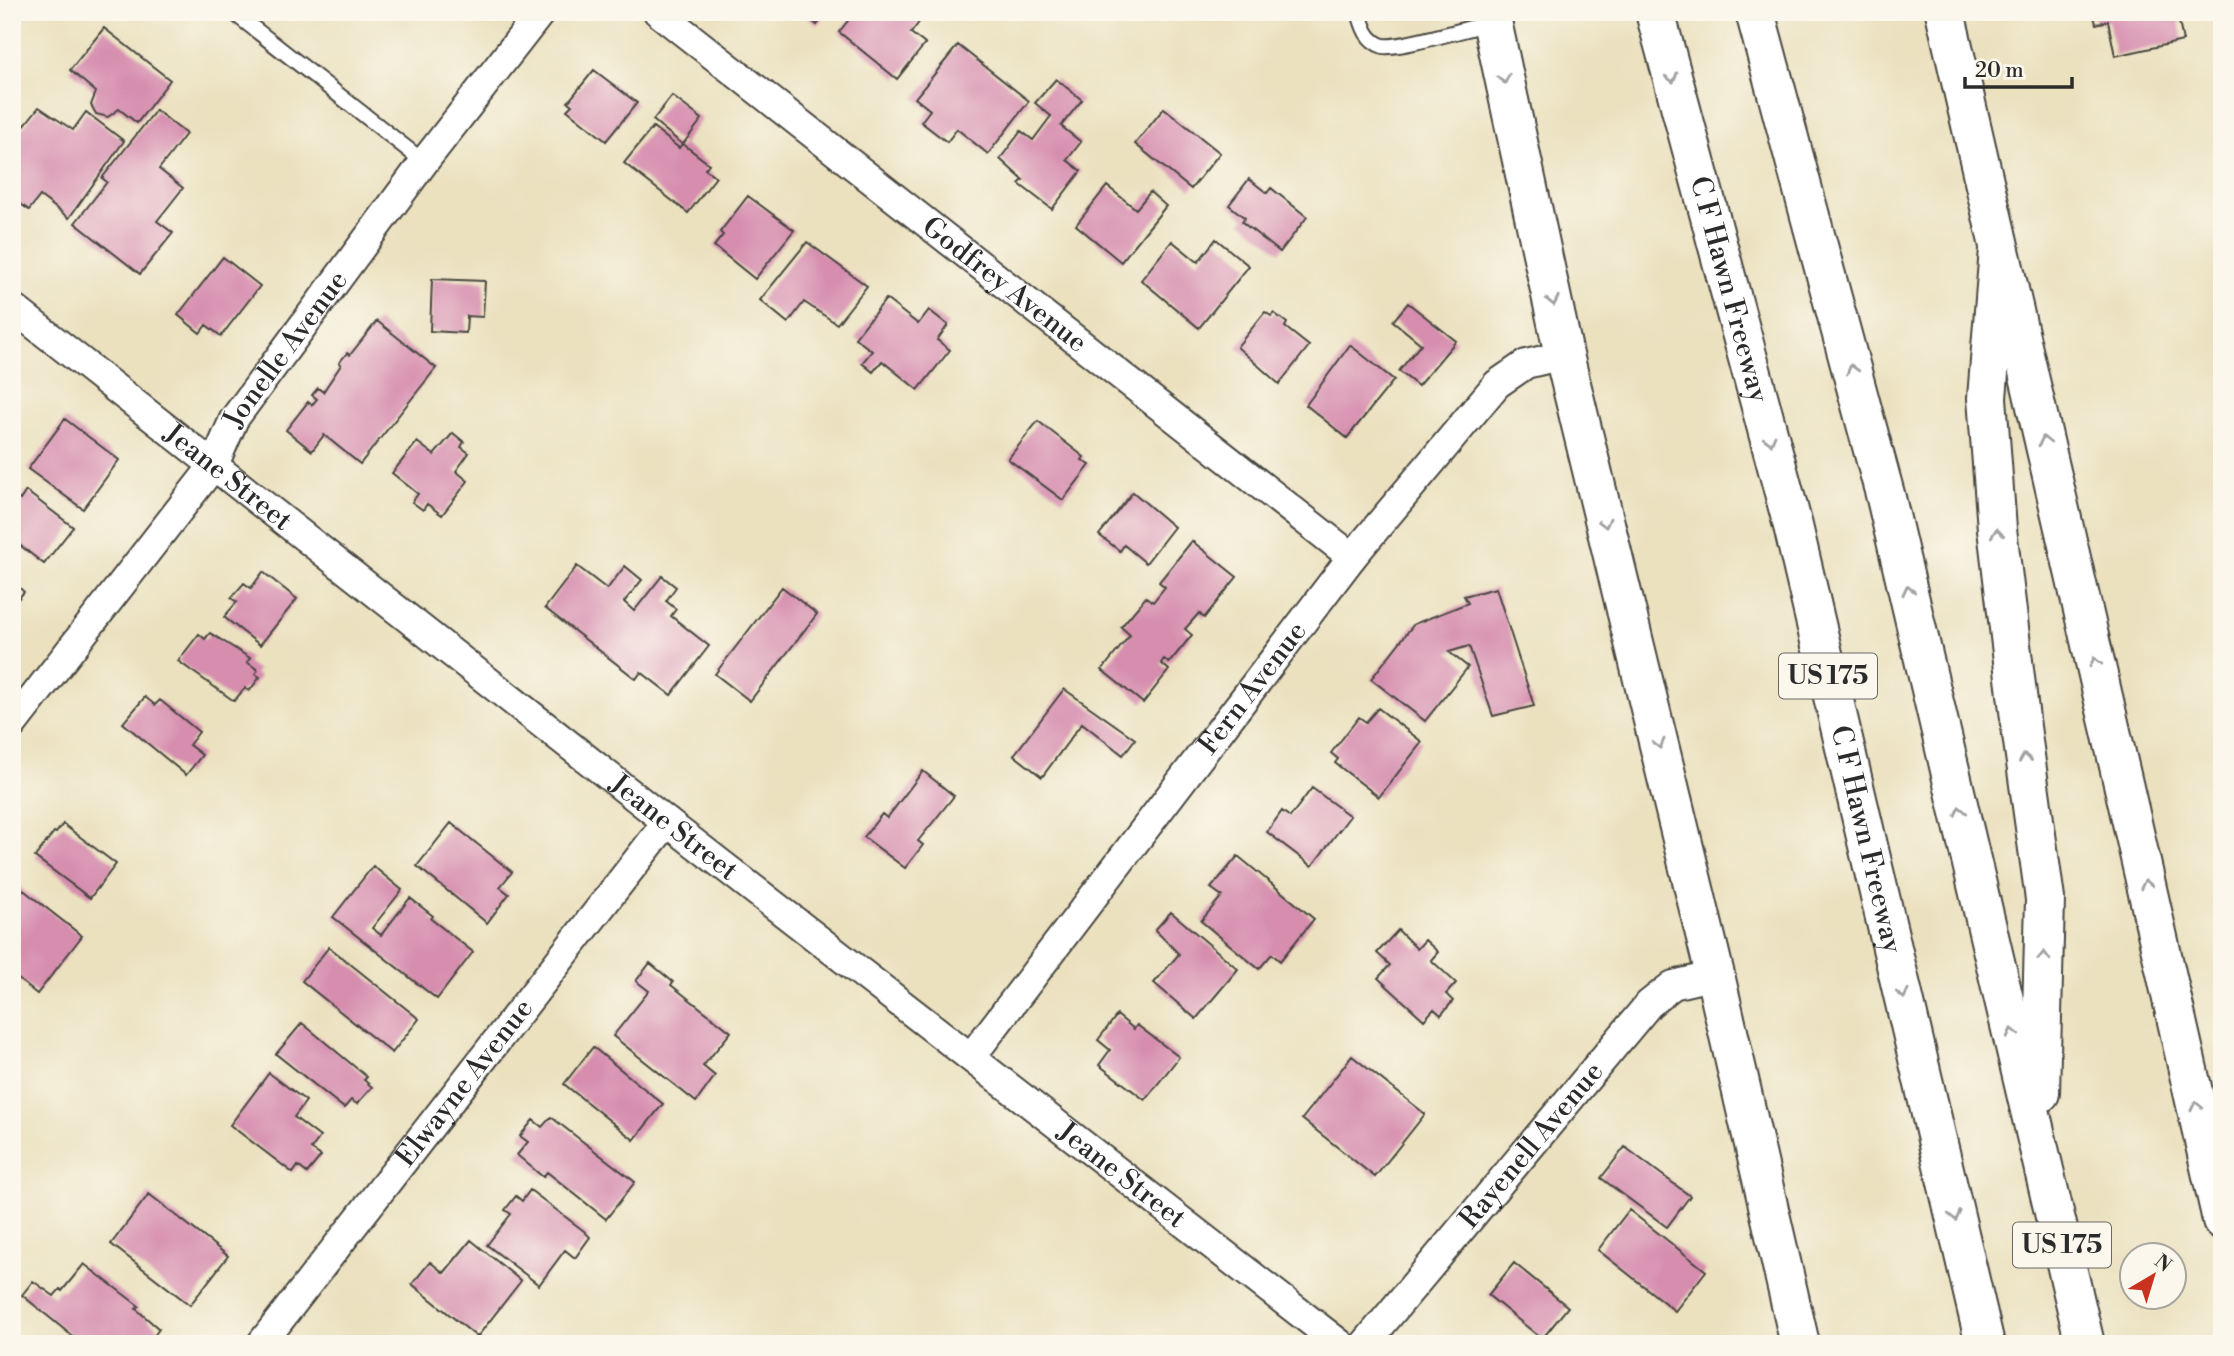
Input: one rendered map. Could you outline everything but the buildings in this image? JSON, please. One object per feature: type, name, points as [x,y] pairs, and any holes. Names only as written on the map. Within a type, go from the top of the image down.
[{"type":"main road","name":"C F Hawn Freeway","points":[[1655,12],[1793,526],[1985,1344]]},
{"type":"main road","name":"US 175","points":[[1755,12],[1886,498],[2085,1344]]},
{"type":"main road","points":[[1945,12],[2222,1220]]},
{"type":"main road","points":[[1491,17],[1564,355],[1715,975],[1800,1344]]},
{"type":"main road","points":[[1999,249],[1987,398],[1997,529],[2045,899],[2038,1147]]},
{"type":"street","name":"Jonelle Avenue","points":[[12,725],[214,466],[233,419],[424,162],[541,12]]},
{"type":"street","name":"Godfrey Avenue","points":[[657,12],[1352,557]]},
{"type":"street","name":"Jeane Street","points":[[12,307],[667,822],[1340,1344]]},
{"type":"street","name":"Fern Avenue","points":[[971,1057],[1352,557],[1496,384],[1526,364],[1564,355]]},
{"type":"street","name":"Elwayne Avenue","points":[[261,1344],[667,822]]},
{"type":"street","name":"Rayenell Avenue","points":[[1365,1344],[1649,1004],[1673,985],[1715,975]]},
{"type":"lane","points":[[233,12],[424,162]]},
{"type":"lane","points":[[1359,12],[1363,30],[1371,40],[1384,46],[1397,45],[1491,17]]}]
